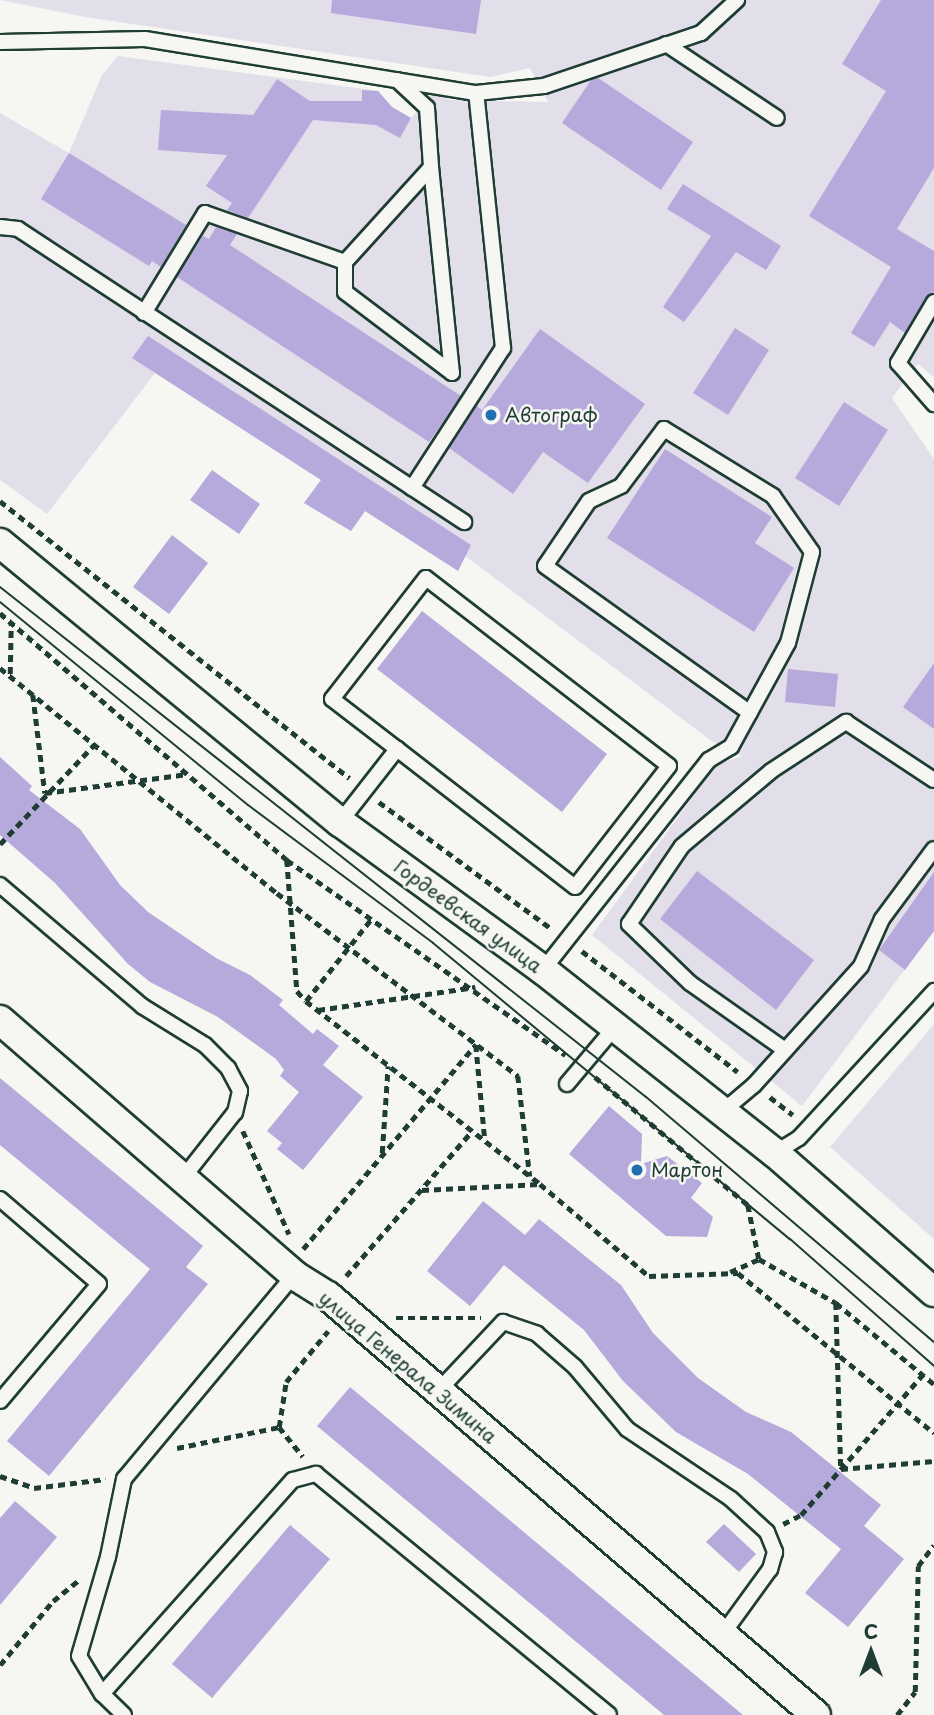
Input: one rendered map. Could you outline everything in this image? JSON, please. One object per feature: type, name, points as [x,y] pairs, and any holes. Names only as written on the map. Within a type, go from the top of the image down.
[{"type":"street","name":"Гордеевская улица","points":[[0,543],[340,822],[543,971],[775,1153],[934,1292]]},
{"type":"street","name":"улица Генерала Зимина","points":[[0,1020],[294,1275],[342,1309],[816,1715]]},
{"type":"lane","points":[[0,42],[145,39],[476,93],[544,86],[701,33],[737,0]]},
{"type":"lane","points":[[666,44],[777,118]]},
{"type":"lane","points":[[396,80],[427,108],[452,373],[345,292],[345,262],[431,167]]},
{"type":"lane","points":[[412,488],[503,348],[476,93]]},
{"type":"lane","points":[[144,313],[205,213],[345,262]]},
{"type":"lane","points":[[0,227],[19,229],[464,522]]},
{"type":"lane","points":[[934,302],[898,363],[934,404]]},
{"type":"lane","points":[[543,971],[709,760],[731,747],[750,713],[788,643],[812,552],[773,496],[664,429],[621,486],[589,501],[545,566],[750,713]]},
{"type":"lane","points":[[426,578],[669,766],[575,887],[397,749],[332,699],[426,578]]},
{"type":"lane","points":[[785,1050],[690,983],[629,924],[682,846],[771,771],[846,722],[934,780]]},
{"type":"lane","points":[[340,822],[397,749]]},
{"type":"lane","points":[[722,1112],[754,1085],[860,965],[882,919],[934,849]]},
{"type":"lane","points":[[0,886],[142,1006],[205,1045],[228,1068],[240,1091],[235,1112],[183,1178]]},
{"type":"lane","points":[[775,1153],[799,1138],[934,991]]},
{"type":"lane","points":[[567,1084],[615,1027]]},
{"type":"lane","points":[[0,1199],[99,1284],[0,1401]]},
{"type":"lane","points":[[124,1715],[102,1694],[79,1657],[108,1557],[124,1479],[294,1275]]},
{"type":"lane","points":[[438,1391],[503,1322],[537,1334],[575,1367],[627,1429],[731,1499],[767,1532],[775,1552],[770,1569],[722,1634]]},
{"type":"lane","points":[[102,1694],[293,1480],[316,1474],[609,1715]]},
{"type":"path","points":[[0,501],[365,790],[568,941],[794,1116],[799,1138]]},
{"type":"path","points":[[0,613],[287,860],[475,988],[582,1066],[748,1205],[759,1259],[836,1303],[934,1384]]},
{"type":"path","points":[[9,675],[11,622]]},
{"type":"path","points":[[0,668],[290,903],[518,1076],[531,1177]]},
{"type":"path","points":[[33,695],[45,793]]},
{"type":"path","points":[[0,844],[45,793],[94,745]]},
{"type":"path","points":[[45,793],[188,774]]},
{"type":"path","points":[[287,860],[297,992],[306,1001],[540,1184],[649,1276],[738,1273],[934,1433]]},
{"type":"path","points":[[306,1001],[372,918]]},
{"type":"path","points":[[317,1010],[475,988]]},
{"type":"path","points":[[235,1112],[298,1254],[476,1044]]},
{"type":"path","points":[[476,1044],[485,1142]]},
{"type":"path","points":[[382,1154],[388,1066]]},
{"type":"path","points":[[316,1474],[279,1427],[286,1382],[342,1309],[421,1190],[472,1132]]},
{"type":"path","points":[[421,1190],[540,1184]]},
{"type":"path","points":[[725,1274],[759,1259]]},
{"type":"path","points":[[836,1303],[841,1469]]},
{"type":"path","points":[[342,1309],[478,1317],[503,1322]]},
{"type":"path","points":[[767,1532],[801,1515],[923,1374]]},
{"type":"path","points":[[144,1454],[279,1427]]},
{"type":"path","points":[[841,1469],[934,1461]]},
{"type":"path","points":[[0,1476],[34,1488],[124,1479]]},
{"type":"path","points":[[897,1715],[915,1692],[918,1566],[934,1545]]},
{"type":"path","points":[[0,1665],[53,1601],[108,1557]]},
{"type":"shaded area","points":[[0,0],[934,0],[934,377],[918,364],[892,398],[934,459],[934,931],[802,1106],[592,935],[716,765],[742,756],[713,742],[464,555],[458,571],[365,511],[351,531],[304,503],[321,480],[155,373],[47,514],[0,480],[0,113],[69,153],[102,75],[118,56],[378,91],[392,107],[411,118],[432,94],[451,100],[548,102],[530,68],[490,77],[85,17]]},
{"type":"shaded area","points":[[934,1024],[934,1239],[830,1147]]},
{"type":"building","points":[[332,0],[481,0],[476,34],[331,13]]},
{"type":"building","points":[[881,0],[934,0],[934,168],[897,229],[934,251],[934,292],[926,297],[905,333],[890,322],[874,347],[851,333],[891,267],[809,216],[886,91],[842,64]]},
{"type":"building","points":[[598,78],[693,142],[661,190],[562,123],[591,80]]},
{"type":"building","points":[[277,79],[310,101],[362,101],[362,90],[378,91],[392,107],[411,118],[400,138],[376,125],[313,120],[248,218],[227,210],[232,203],[206,186],[227,155],[158,150],[161,110],[253,115]]},
{"type":"building","points":[[69,153],[186,225],[161,267],[152,261],[149,266],[41,199]]},
{"type":"building","points":[[683,184],[781,246],[766,270],[736,252],[684,322],[663,307],[711,236],[667,209]]},
{"type":"building","points":[[216,227],[237,234],[230,245],[461,396],[429,442],[177,277],[203,236],[209,239]]},
{"type":"building","points":[[735,328],[769,350],[728,415],[693,393]]},
{"type":"building","points":[[540,329],[645,404],[588,483],[543,452],[513,494],[449,448],[477,406],[482,410]]},
{"type":"building","points":[[148,336],[471,545],[458,571],[365,511],[351,531],[304,503],[321,480],[132,358]]},
{"type":"building","points":[[844,402],[888,430],[839,506],[795,478]]},
{"type":"building","points":[[665,449],[772,517],[755,543],[794,568],[754,632],[607,538]]},
{"type":"building","points":[[212,470],[260,504],[239,534],[190,500]]},
{"type":"building","points":[[172,535],[208,563],[169,614],[133,587]]},
{"type":"building","points":[[422,611],[607,754],[562,812],[377,669]]},
{"type":"building","points":[[934,663],[934,729],[903,707]]},
{"type":"building","points":[[788,669],[838,674],[835,707],[785,702]]},
{"type":"building","points":[[0,757],[32,786],[29,790],[80,829],[120,885],[148,912],[216,958],[250,975],[283,1000],[279,1005],[313,1034],[317,1029],[339,1046],[323,1065],[363,1097],[303,1170],[277,1149],[282,1143],[267,1131],[299,1092],[280,1076],[284,1070],[276,1059],[218,1017],[150,982],[128,964],[55,883],[0,835]]},
{"type":"building","points":[[697,871],[814,960],[776,1010],[660,919]]},
{"type":"building","points":[[934,872],[934,931],[905,970],[879,950]]},
{"type":"building","points":[[0,1078],[203,1246],[186,1267],[208,1284],[49,1476],[7,1441],[150,1269],[0,1145]]},
{"type":"building","name":"Мартон","points":[[609,1106],[642,1134],[641,1164],[667,1156],[702,1183],[691,1198],[713,1217],[707,1237],[666,1236],[569,1154]]},
{"type":"building","points":[[483,1201],[525,1235],[539,1219],[621,1285],[653,1333],[698,1378],[746,1412],[791,1432],[881,1505],[864,1526],[904,1559],[848,1627],[805,1593],[841,1549],[748,1474],[676,1432],[623,1381],[584,1330],[504,1265],[470,1306],[427,1271]]},
{"type":"building","points":[[350,1387],[743,1715],[664,1715],[317,1426]]},
{"type":"building","points":[[15,1501],[57,1537],[0,1605],[0,1518]]},
{"type":"building","points":[[724,1524],[756,1554],[739,1572],[706,1542]]},
{"type":"building","points":[[290,1525],[330,1559],[212,1698],[172,1664]]},
{"type":"tram line","points":[[0,587],[646,1097],[934,1342]]},
{"type":"tram line","points":[[0,602],[248,805],[433,943],[790,1239],[934,1366]]},
{"type":"place","name":"Автограф","points":[[491,415]]},
{"type":"place","name":"Мартон","points":[[637,1170]]}]
